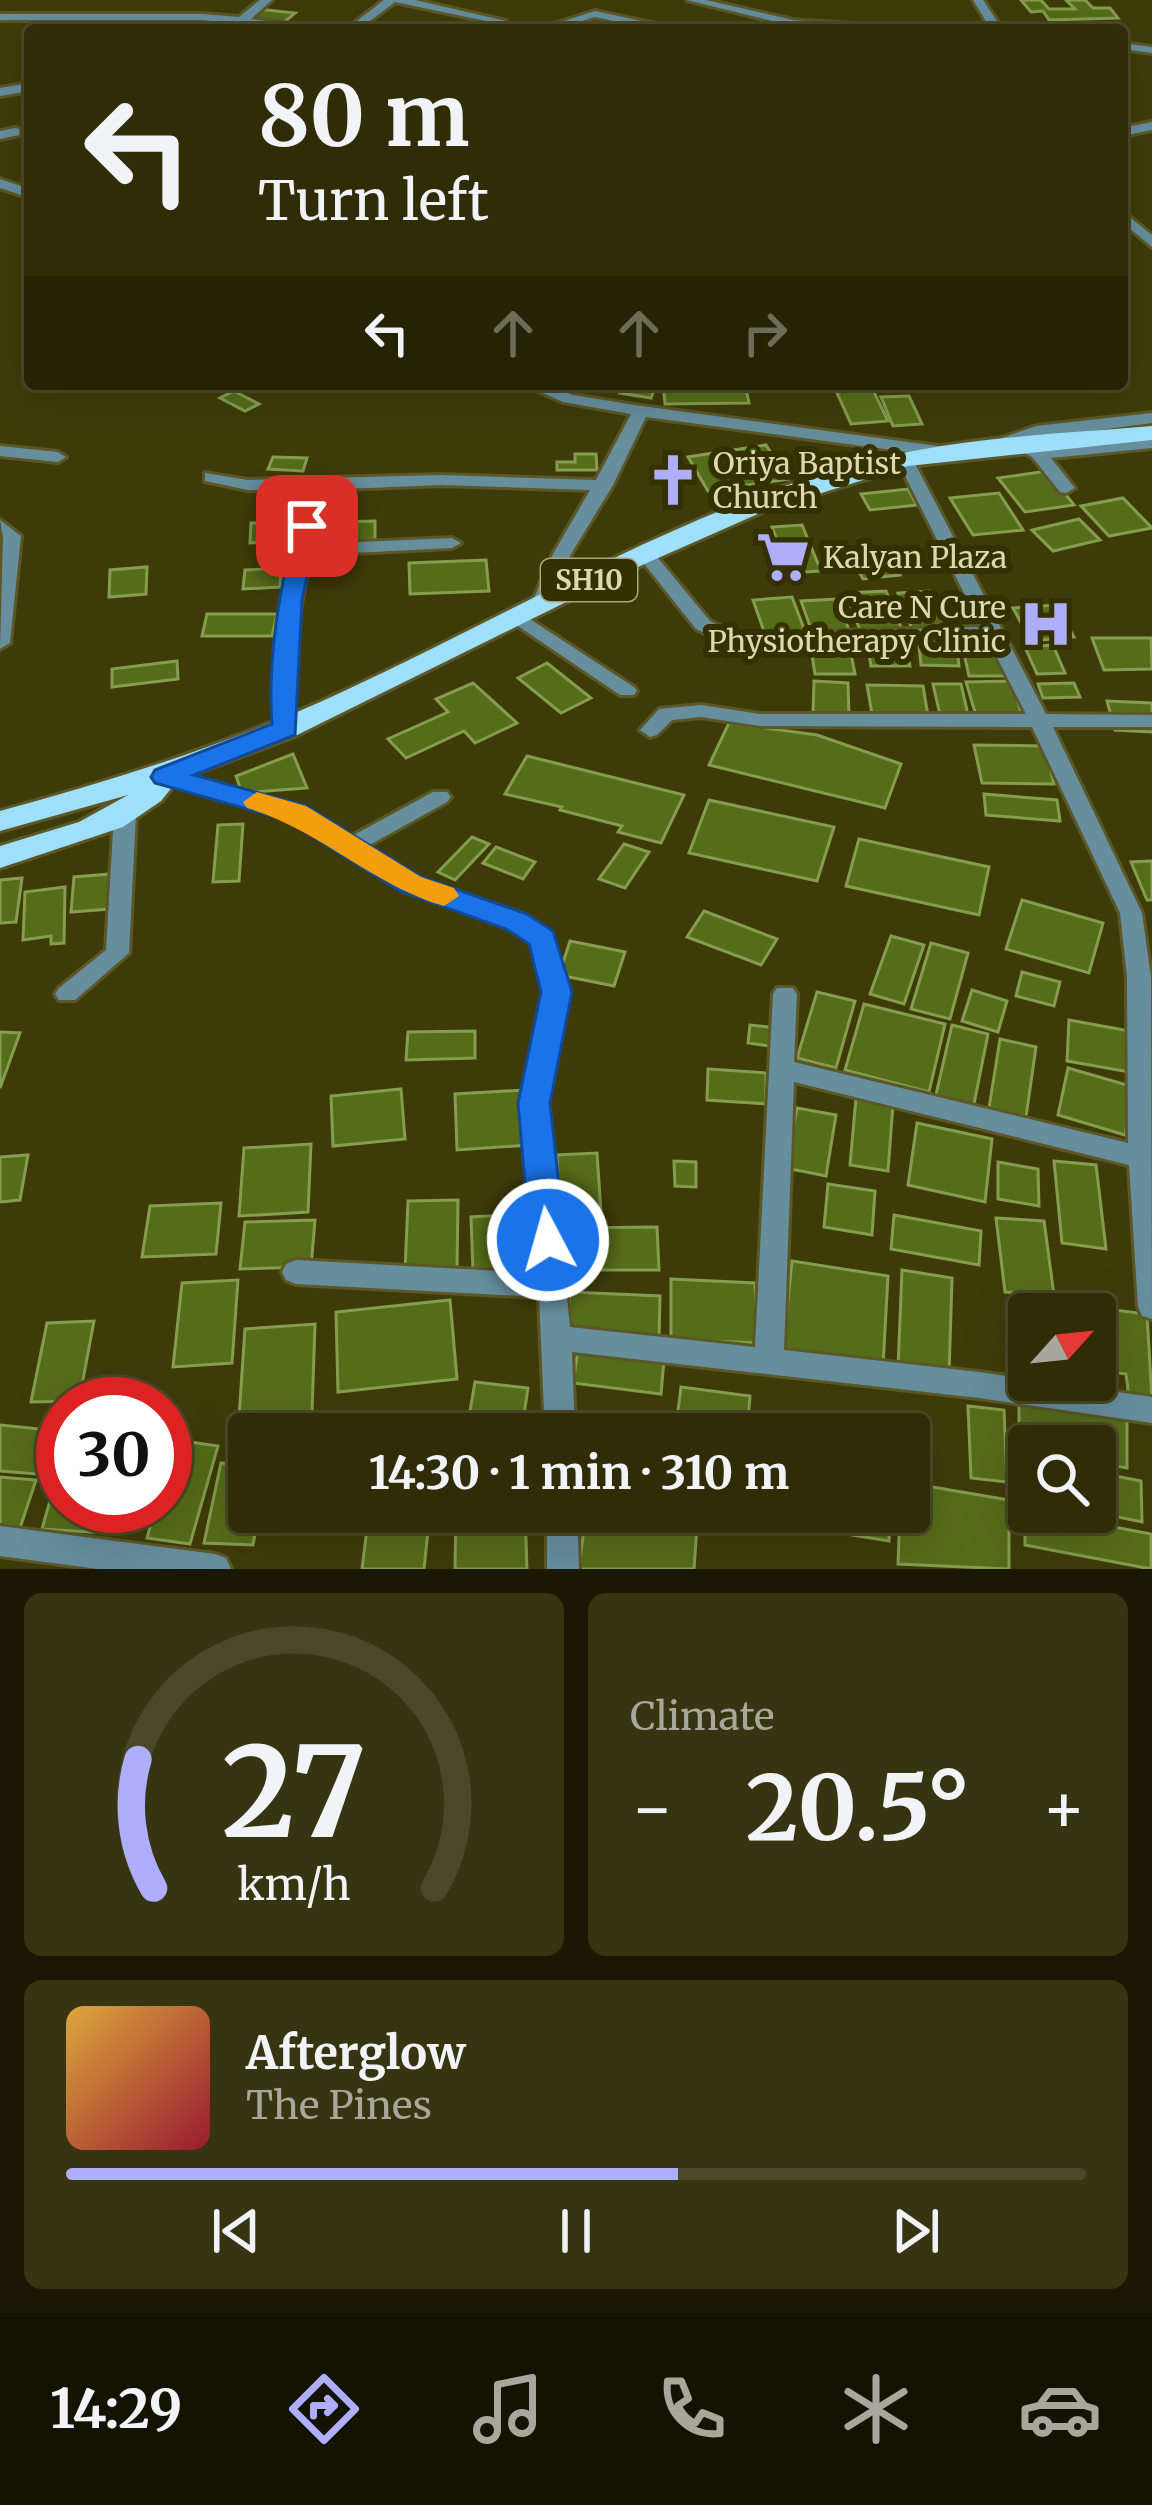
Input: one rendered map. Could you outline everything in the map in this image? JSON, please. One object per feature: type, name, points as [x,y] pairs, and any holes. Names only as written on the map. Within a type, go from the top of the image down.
[{"type":"main road","name":"SH10","points":[[0,857],[125,814],[150,798],[165,777],[286,729],[765,502],[904,458],[1152,433]]},
{"type":"main road","points":[[0,821],[165,777]]},
{"type":"main road","points":[[0,838],[128,798],[165,777]]},
{"type":"street","points":[[237,24],[267,0]]},
{"type":"street","points":[[360,24],[395,0],[500,21]]},
{"type":"street","points":[[692,4],[818,24]]},
{"type":"street","points":[[3,9],[208,24]]},
{"type":"street","points":[[561,24],[595,14],[659,24]]},
{"type":"street","points":[[1128,204],[1152,227]]},
{"type":"street","points":[[1128,221],[1152,243]]},
{"type":"street","points":[[546,390],[569,399],[640,411],[945,452]]},
{"type":"street","points":[[627,691],[529,610],[604,485],[640,411]]},
{"type":"street","points":[[988,446],[1036,431],[1152,418]]},
{"type":"street","points":[[1030,447],[1152,443]]},
{"type":"street","points":[[1030,447],[1066,488]]},
{"type":"street","points":[[0,451],[58,457]]},
{"type":"street","points":[[904,458],[1142,913],[1147,1074],[1142,1157],[1152,1307]]},
{"type":"street","points":[[211,477],[248,485],[442,480],[604,485]]},
{"type":"street","points":[[286,729],[283,692],[290,600],[304,550],[311,485]]},
{"type":"street","points":[[0,525],[12,536],[0,643]]},
{"type":"street","points":[[304,550],[452,544]]},
{"type":"street","points":[[647,556],[703,625],[733,640],[993,632]]},
{"type":"street","points":[[650,730],[665,714],[701,711],[760,720],[1152,722]]},
{"type":"street","points":[[165,777],[296,813],[410,884],[517,921],[542,938],[557,992],[534,1103],[557,1338],[559,1413]]},
{"type":"street","points":[[350,846],[440,796]]},
{"type":"street","points":[[67,994],[117,953],[125,814]]},
{"type":"street","points":[[770,1360],[771,1232],[785,994]]},
{"type":"street","points":[[782,1070],[1142,1157]]},
{"type":"street","points":[[296,1273],[552,1286]]},
{"type":"street","points":[[557,1338],[770,1360],[1152,1410]]},
{"type":"street","points":[[562,1533],[563,1569]]},
{"type":"street","points":[[0,1541],[104,1562],[214,1569]]},
{"type":"building","points":[[1021,0],[1041,0],[1049,9],[1075,9],[1066,0],[1085,0],[1093,8],[1110,8],[1118,18],[1049,20],[1043,11],[1031,12]]},
{"type":"building","points":[[257,9],[295,13],[282,24],[245,21]]},
{"type":"building","points":[[621,390],[654,390],[651,398]]},
{"type":"building","points":[[664,390],[746,390],[749,403],[665,404]]},
{"type":"building","points":[[836,390],[873,390],[888,421],[851,424]]},
{"type":"building","points":[[234,391],[259,404],[245,411],[220,398]]},
{"type":"building","points":[[909,396],[922,424],[893,426],[881,397]]},
{"type":"building","points":[[766,445],[788,479],[708,491],[688,457]]},
{"type":"building","points":[[575,454],[596,454],[597,470],[557,470],[557,462],[575,462]]},
{"type":"building","points":[[273,457],[307,458],[303,471],[268,469]]},
{"type":"building","points":[[1047,471],[1074,505],[1025,512],[998,478]]},
{"type":"building","points":[[908,489],[917,505],[870,510],[861,494]]},
{"type":"building","points":[[999,493],[1023,530],[973,535],[950,498]]},
{"type":"building","points":[[1123,498],[1152,528],[1109,536],[1081,506]]},
{"type":"building","points":[[1079,519],[1100,540],[1053,551],[1032,530]]},
{"type":"building","points":[[375,521],[375,540],[324,542],[325,522]]},
{"type":"building","points":[[286,522],[285,541],[250,543],[251,523]]},
{"type":"building","points":[[802,525],[821,571],[790,573],[772,527]]},
{"type":"building","points":[[887,551],[900,575],[863,579],[850,555]]},
{"type":"building","points":[[486,560],[489,591],[410,594],[409,563]]},
{"type":"building","points":[[147,567],[146,594],[109,597],[110,570]]},
{"type":"building","points":[[281,568],[280,587],[243,589],[245,570]]},
{"type":"building","points":[[886,591],[902,630],[861,633],[846,593]]},
{"type":"building","points":[[930,591],[945,628],[912,629],[898,593]]},
{"type":"building","points":[[792,597],[806,634],[766,637],[753,600]]},
{"type":"building","points":[[837,599],[849,630],[812,632],[801,601]]},
{"type":"building","points":[[1056,605],[1074,637],[1031,641],[1013,608]]},
{"type":"building","points":[[207,614],[277,614],[272,636],[202,636]]},
{"type":"building","points":[[1092,638],[1151,638],[1152,669],[1104,670]]},
{"type":"building","points":[[919,645],[957,647],[959,666],[921,665]]},
{"type":"building","points":[[1053,645],[1065,673],[1037,674],[1025,647]]},
{"type":"building","points":[[868,648],[906,648],[910,666],[871,666]]},
{"type":"building","points":[[811,649],[850,649],[855,674],[815,674]]},
{"type":"building","points":[[963,649],[999,649],[1007,676],[969,676]]},
{"type":"building","points":[[177,661],[178,679],[112,687],[112,669]]},
{"type":"building","points":[[547,663],[591,698],[561,713],[518,678]]},
{"type":"building","points":[[814,681],[848,683],[849,716],[813,713]]},
{"type":"building","points":[[1011,681],[1023,718],[977,719],[966,682]]},
{"type":"building","points":[[473,683],[517,723],[475,743],[464,731],[406,758],[388,739],[448,712],[436,699]]},
{"type":"building","points":[[1074,683],[1080,697],[1043,698],[1038,684]]},
{"type":"building","points":[[933,684],[961,684],[969,719],[941,719]]},
{"type":"building","points":[[867,685],[923,686],[928,716],[872,714]]},
{"type":"building","points":[[1107,701],[1152,703],[1152,732],[1115,730]]},
{"type":"building","points":[[729,723],[817,735],[901,764],[885,808],[709,765]]},
{"type":"building","points":[[974,745],[1045,746],[1054,784],[982,783]]},
{"type":"building","points":[[293,754],[307,788],[242,793],[236,776]]},
{"type":"building","points":[[527,756],[684,795],[661,843],[618,832],[622,826],[560,810],[562,807],[505,794]]},
{"type":"building","points":[[984,794],[1057,800],[1060,821],[986,815]]},
{"type":"building","points":[[709,800],[834,827],[817,881],[689,853]]},
{"type":"building","points":[[243,824],[239,881],[213,882],[218,825]]},
{"type":"building","points":[[472,837],[489,844],[455,880],[438,872]]},
{"type":"building","points":[[859,839],[989,867],[979,915],[846,886]]},
{"type":"building","points":[[624,844],[649,852],[625,888],[599,879]]},
{"type":"building","points":[[496,847],[535,862],[523,879],[483,863]]},
{"type":"building","points":[[1152,861],[1152,900],[1147,900],[1131,862]]},
{"type":"building","points":[[111,874],[109,909],[71,912],[74,877]]},
{"type":"building","points":[[22,878],[16,922],[0,923],[0,880]]},
{"type":"building","points":[[65,887],[64,943],[51,944],[51,936],[23,940],[25,892]]},
{"type":"building","points":[[1022,900],[1103,923],[1089,973],[1006,949]]},
{"type":"building","points":[[704,911],[777,939],[761,965],[687,937]]},
{"type":"building","points":[[891,936],[924,945],[904,1004],[870,994]]},
{"type":"building","points":[[570,941],[625,952],[614,986],[559,975]]},
{"type":"building","points":[[931,943],[968,953],[950,1019],[911,1009]]},
{"type":"building","points":[[1022,972],[1060,982],[1054,1006],[1016,996]]},
{"type":"building","points":[[972,990],[1007,1001],[998,1032],[962,1021]]},
{"type":"building","points":[[817,992],[855,1001],[836,1068],[797,1058]]},
{"type":"building","points":[[864,1004],[945,1024],[929,1092],[845,1070]]},
{"type":"building","points":[[1069,1020],[1135,1032],[1135,1073],[1067,1061]]},
{"type":"building","points":[[750,1025],[777,1028],[776,1047],[748,1043]]},
{"type":"building","points":[[952,1025],[988,1034],[973,1109],[935,1099]]},
{"type":"building","points":[[475,1031],[475,1058],[406,1060],[408,1032]]},
{"type":"building","points":[[0,1032],[20,1033],[0,1088]]},
{"type":"building","points":[[1000,1039],[1036,1047],[1026,1117],[989,1108]]},
{"type":"building","points":[[1068,1068],[1134,1087],[1125,1135],[1058,1115]]},
{"type":"building","points":[[708,1069],[766,1073],[766,1104],[707,1100]]},
{"type":"building","points":[[401,1089],[405,1139],[333,1146],[331,1096]]},
{"type":"building","points":[[525,1090],[529,1145],[457,1150],[455,1094]]},
{"type":"building","points":[[856,1098],[893,1104],[888,1171],[850,1165]]},
{"type":"building","points":[[797,1108],[836,1115],[826,1176],[786,1168]]},
{"type":"building","points":[[917,1123],[992,1139],[985,1202],[908,1185]]},
{"type":"building","points":[[311,1144],[308,1212],[239,1216],[244,1148]]},
{"type":"building","points":[[597,1153],[601,1212],[560,1214],[557,1155]]},
{"type":"building","points":[[28,1155],[20,1200],[0,1202],[0,1157]]},
{"type":"building","points":[[674,1161],[696,1162],[696,1187],[675,1186]]},
{"type":"building","points":[[1054,1161],[1096,1165],[1106,1249],[1062,1243]]},
{"type":"building","points":[[998,1162],[1038,1169],[1039,1206],[998,1199]]},
{"type":"building","points":[[828,1184],[875,1191],[872,1235],[824,1227]]},
{"type":"building","points":[[458,1200],[457,1270],[405,1271],[408,1201]]},
{"type":"building","points":[[221,1203],[216,1254],[142,1257],[150,1206]]},
{"type":"building","points":[[525,1214],[529,1268],[473,1272],[471,1217]]},
{"type":"building","points":[[894,1215],[981,1231],[979,1265],[891,1249]]},
{"type":"building","points":[[996,1218],[1044,1221],[1054,1293],[1005,1292]]},
{"type":"building","points":[[315,1220],[311,1267],[240,1269],[245,1222]]},
{"type":"building","points":[[657,1227],[659,1270],[565,1270],[565,1228]]},
{"type":"building","points":[[792,1261],[888,1276],[883,1366],[783,1350]]},
{"type":"building","points":[[902,1270],[952,1278],[949,1375],[898,1368]]},
{"type":"building","points":[[671,1279],[755,1283],[757,1343],[671,1339]]},
{"type":"building","points":[[238,1280],[232,1363],[173,1367],[182,1283]]},
{"type":"building","points":[[570,1292],[660,1296],[659,1340],[567,1335]]},
{"type":"building","points":[[450,1300],[457,1379],[338,1392],[336,1312]]},
{"type":"building","points":[[1116,1310],[1147,1314],[1152,1401],[1129,1398],[1126,1374],[1116,1373]]},
{"type":"building","points":[[94,1321],[84,1377],[36,1377],[47,1323]]},
{"type":"building","points":[[315,1324],[312,1412],[239,1413],[245,1329]]},
{"type":"building","points":[[578,1350],[664,1360],[661,1394],[573,1383]]},
{"type":"building","points":[[475,1382],[528,1388],[524,1413],[470,1413]]},
{"type":"building","points":[[681,1387],[750,1396],[749,1413],[678,1413]]},
{"type":"building","points":[[1019,1401],[1127,1420],[1127,1468],[1116,1466],[1116,1425],[1019,1425]]},
{"type":"building","points":[[968,1406],[1004,1410],[1007,1482],[971,1478]]},
{"type":"building","points":[[0,1425],[36,1429],[36,1474],[0,1471]]},
{"type":"building","points":[[192,1442],[218,1446],[190,1544],[147,1538],[148,1533],[192,1533]]},
{"type":"building","points":[[221,1463],[228,1464],[228,1533],[255,1533],[253,1545],[204,1543]]},
{"type":"building","points":[[1116,1476],[1141,1481],[1142,1522],[1116,1517]]},
{"type":"building","points":[[0,1477],[36,1480],[20,1528],[0,1525]]},
{"type":"building","points":[[930,1487],[1008,1500],[1009,1569],[898,1564],[899,1533],[930,1533]]},
{"type":"building","points":[[1116,1527],[1151,1534],[1151,1569],[1025,1545],[1025,1533],[1116,1533]]},
{"type":"building","points":[[366,1533],[428,1533],[424,1569],[362,1569]]},
{"type":"building","points":[[456,1533],[526,1533],[527,1569],[455,1569]]},
{"type":"building","points":[[583,1533],[697,1533],[694,1569],[579,1569]]},
{"type":"building","points":[[840,1533],[889,1533],[889,1541]]},
{"type":"slow traffic","points":[[257,802],[296,813],[410,884],[444,896]]},
{"type":"place","name":"Oriya Baptist Church","points":[[673,480]]},
{"type":"place","name":"Kalyan Plaza","points":[[783,557]]},
{"type":"place","name":"Care N Cure Physiotherapy Clinic","points":[[1046,624]]},
{"type":"route","points":[[307,526],[290,600],[283,692],[286,729],[165,777],[296,813],[410,884],[517,921],[542,938],[557,992],[534,1103],[548,1240]]}]
